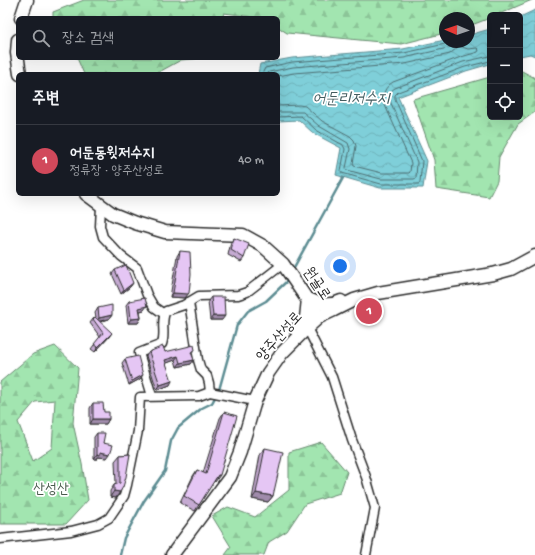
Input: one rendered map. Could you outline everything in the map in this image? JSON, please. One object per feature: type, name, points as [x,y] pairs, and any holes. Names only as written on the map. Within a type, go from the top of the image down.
[{"type":"street","points":[[22,16],[27,0]]},
{"type":"street","points":[[18,60],[20,72]]},
{"type":"street","name":"원골로","points":[[88,196],[113,214],[135,224],[165,232],[243,235],[263,246],[285,266],[320,317]]},
{"type":"street","points":[[101,206],[100,226],[103,237],[121,256],[137,268],[154,307],[164,314]]},
{"type":"street","name":"양주산성로","points":[[172,555],[230,477],[240,452],[255,401],[268,373],[282,353],[320,317],[354,300],[391,290],[441,284],[493,274],[511,269],[535,256]]},
{"type":"street","points":[[152,396],[139,353],[162,344],[164,338],[162,317],[166,310],[184,305],[199,296],[238,295],[247,292],[285,266]]},
{"type":"street","points":[[282,353],[284,346],[306,318],[308,299],[321,304],[336,304],[361,293],[369,296]]},
{"type":"street","points":[[189,302],[198,360],[201,370],[207,376],[212,393]]},
{"type":"street","points":[[307,328],[332,376],[375,508],[366,555]]},
{"type":"street","points":[[0,539],[71,531],[98,524],[109,518],[124,496],[127,485],[138,431],[140,397],[199,396],[212,393],[255,401]]},
{"type":"green space","points":[[84,0],[532,0],[504,12],[487,12],[487,19],[475,24],[475,12],[439,12],[439,34],[401,44],[287,33],[280,28],[280,16],[246,16],[224,13],[223,16],[53,16],[53,12]]},
{"type":"green space","points":[[78,60],[181,60],[159,72],[83,72]]},
{"type":"green space","points":[[523,72],[535,78],[535,112],[518,124],[499,157],[497,181],[489,197],[436,189],[434,160],[413,99],[487,78],[487,120],[523,120]]},
{"type":"green space","name":"산성산","points":[[55,346],[78,368],[73,423],[88,500],[66,524],[0,524],[0,382],[33,354]],"holes":[[[55,400],[52,448],[33,461],[18,422],[35,402]]]},
{"type":"green space","points":[[321,442],[347,472],[340,493],[305,504],[287,531],[269,542],[264,555],[225,555],[231,547],[212,516],[228,507],[255,517],[289,490],[289,452]]},
{"type":"water","points":[[535,10],[535,56],[530,54],[523,55],[523,16]]},
{"type":"water","name":"어둔리저수지","points":[[487,30],[487,65],[466,71],[398,97],[427,161],[423,188],[380,188],[336,175],[341,148],[313,133],[299,120],[280,121],[280,72],[258,72],[260,64],[292,58],[403,49],[439,41],[439,48],[475,48],[475,33]]},
{"type":"building","points":[[234,238],[249,244],[244,258],[231,250]]},
{"type":"building","points":[[180,251],[190,252],[191,274],[188,294],[173,293]]},
{"type":"building","points":[[126,265],[133,283],[124,290],[115,270]]},
{"type":"building","points":[[211,297],[224,297],[225,316],[213,316]]},
{"type":"building","points":[[145,298],[147,306],[139,308],[141,318],[131,319],[129,301]]},
{"type":"building","points":[[112,305],[112,315],[99,318],[98,308]]},
{"type":"building","points":[[95,317],[112,333],[98,347],[94,344],[103,333],[93,319]]},
{"type":"building","points":[[194,345],[195,350],[191,352],[194,360],[180,363],[178,356],[165,360],[172,381],[160,385],[149,352],[163,346],[165,352]]},
{"type":"building","points":[[138,356],[143,375],[132,381],[125,359]]},
{"type":"building","points":[[93,403],[103,403],[104,412],[109,412],[109,419],[93,419]]},
{"type":"building","points":[[224,412],[237,416],[220,475],[218,475],[199,505],[184,496],[197,470],[206,474]]},
{"type":"building","points":[[97,433],[105,433],[103,443],[113,445],[110,454],[100,452],[100,455],[97,454]]},
{"type":"building","points":[[265,448],[283,452],[273,496],[256,493]]},
{"type":"building","points":[[130,454],[123,487],[120,492],[114,491],[114,485],[120,483],[120,455]]},
{"type":"waterway","points":[[292,271],[343,178]]},
{"type":"waterway","points":[[120,555],[124,538],[144,501],[165,471],[171,441],[178,428],[202,408],[212,403],[219,390],[237,325],[248,311],[266,301],[286,282],[288,277]]},
{"type":"place","name":"어둔동윗저수지","points":[[369,311]]}]
